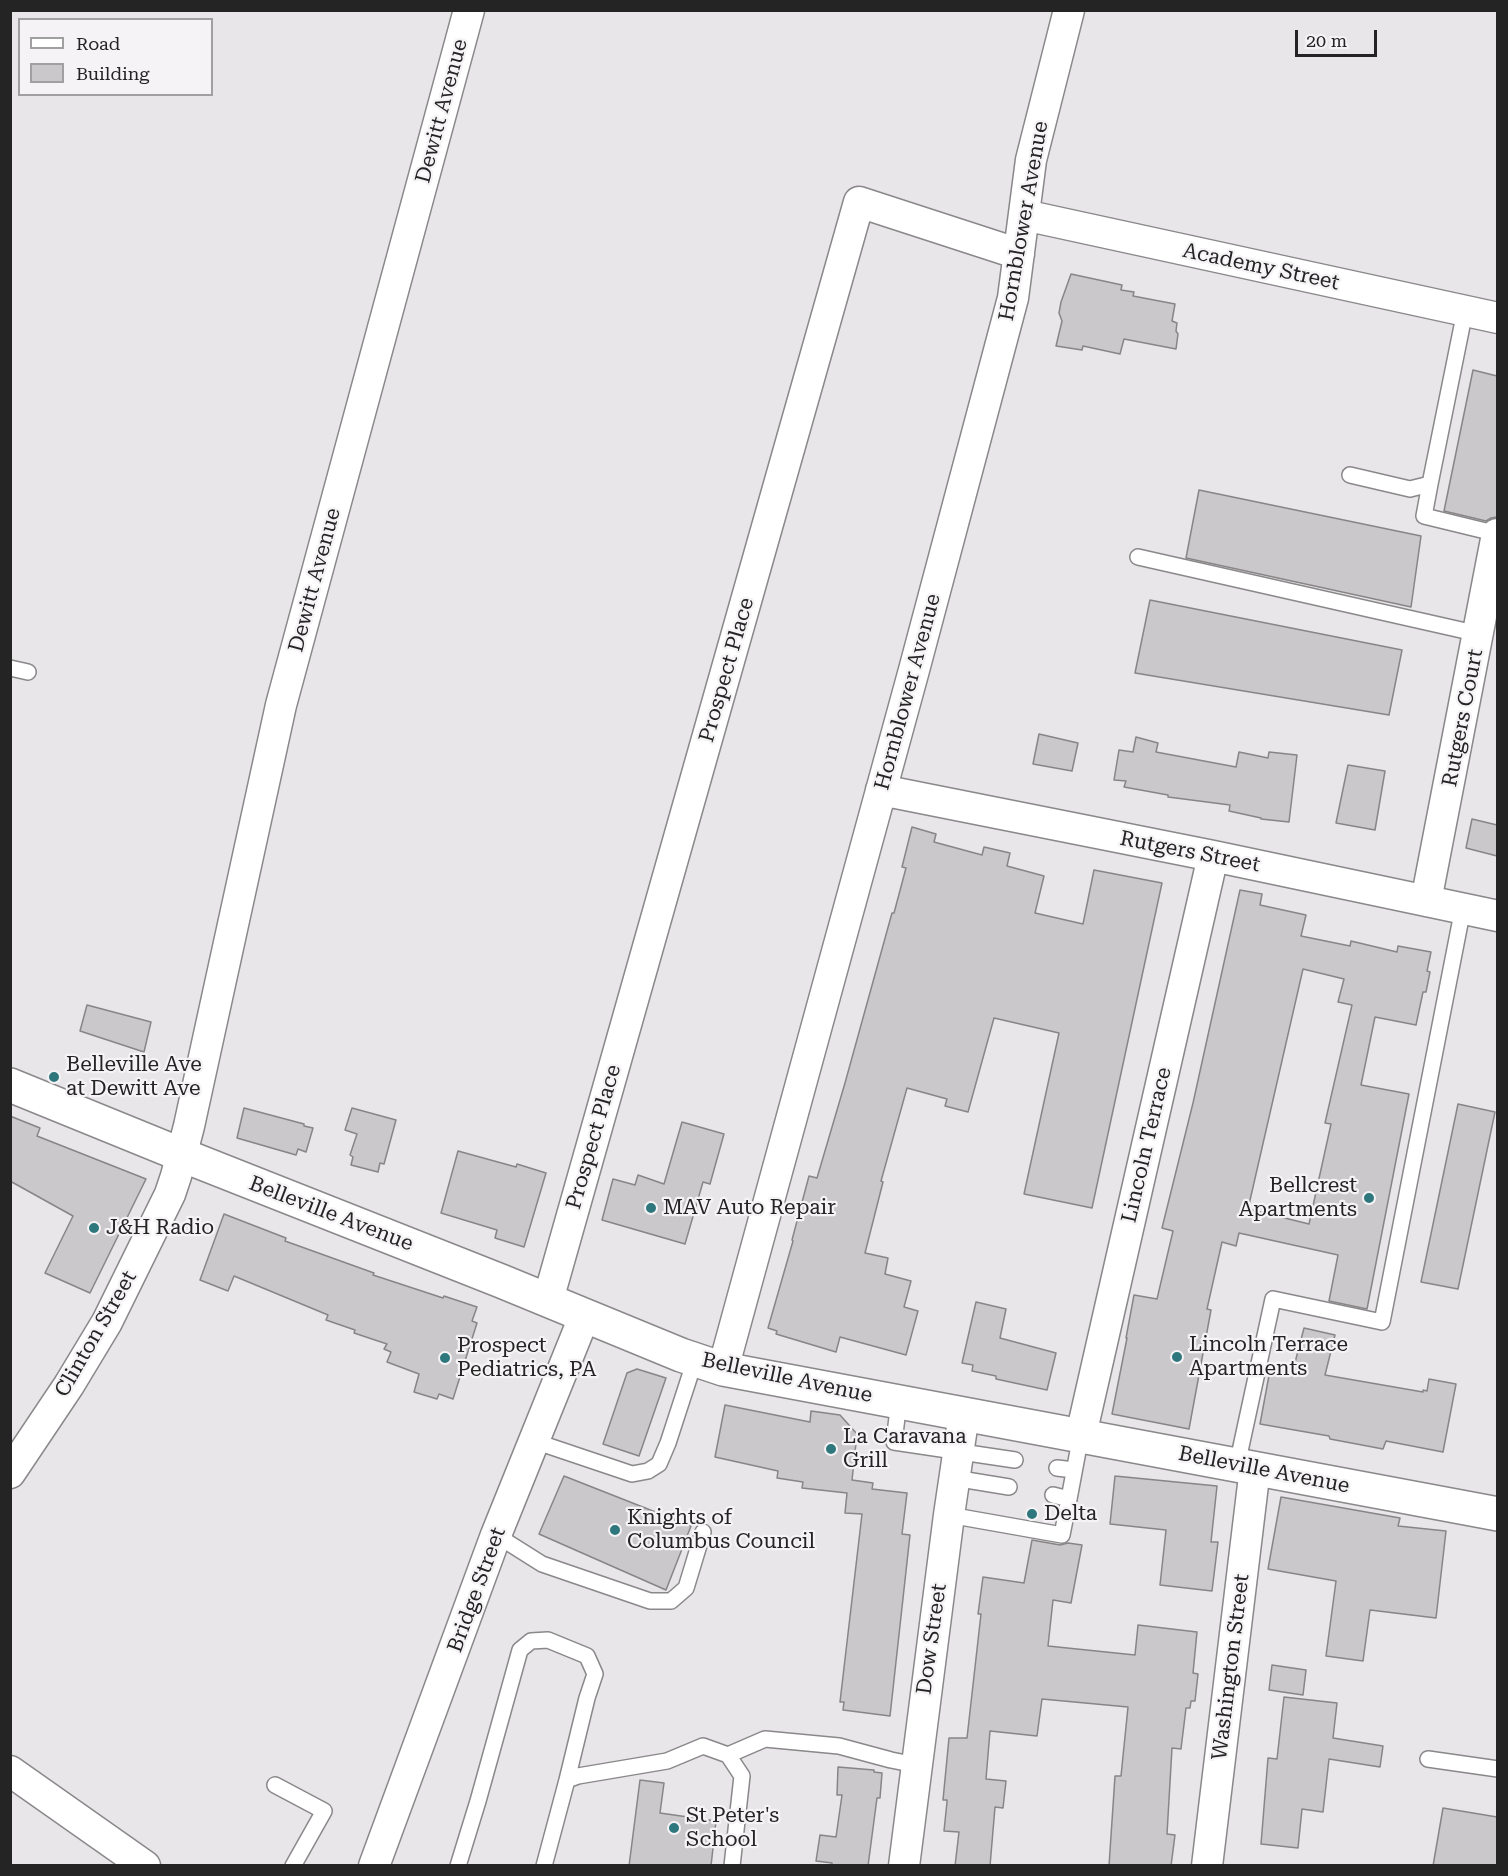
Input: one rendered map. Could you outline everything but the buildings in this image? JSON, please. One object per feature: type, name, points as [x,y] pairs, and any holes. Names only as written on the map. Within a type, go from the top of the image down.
[{"type":"main road","name":"Belleville Avenue","points":[[10,1085],[548,1300],[584,1317],[709,1364],[1497,1514]]},
{"type":"street","name":"Dewitt Avenue","points":[[182,1155],[282,705],[469,10]]},
{"type":"street","name":"Hornblower Avenue","points":[[709,1364],[881,790],[1013,298],[1031,160],[1069,10]]},
{"type":"street","name":"Prospect Place","points":[[548,1300],[859,202],[1019,254]]},
{"type":"street","name":"Academy Street","points":[[1024,215],[1497,318]]},
{"type":"street","name":"Rutgers Court","points":[[1426,901],[1497,534]]},
{"type":"street","name":"Rutgers Street","points":[[881,790],[1497,915]]},
{"type":"street","name":"Lincoln Terrace","points":[[1081,1435],[1213,856]]},
{"type":"street","name":"Clinton Street","points":[[10,1473],[69,1385],[107,1322],[170,1194],[182,1155]]},
{"type":"street","name":"Bridge Street","points":[[374,1866],[496,1535],[584,1317]]},
{"type":"street","name":"Dow Street","points":[[904,1866],[964,1414]]},
{"type":"street","name":"Washington Street","points":[[1207,1866],[1246,1466]]},
{"type":"street","points":[[10,1771],[145,1866]]},
{"type":"lane","points":[[1465,311],[1424,516],[1497,534]]},
{"type":"lane","points":[[1350,475],[1410,489],[1430,484]]},
{"type":"lane","points":[[1138,557],[1479,634]]},
{"type":"lane","points":[[10,668],[28,672]]},
{"type":"lane","points":[[1246,1466],[1273,1299],[1382,1322],[1462,908]]},
{"type":"lane","points":[[534,1441],[632,1474],[648,1471],[659,1464],[709,1364]]},
{"type":"lane","points":[[899,1401],[894,1442],[957,1464],[1009,1487]]},
{"type":"lane","points":[[949,1515],[1062,1534],[1081,1435]]},
{"type":"lane","points":[[957,1464],[1015,1460]]},
{"type":"lane","points":[[1057,1468],[1074,1470]]},
{"type":"lane","points":[[1053,1495],[1069,1499]]},
{"type":"lane","points":[[496,1535],[542,1564],[650,1601],[671,1601],[686,1588],[703,1532]]},
{"type":"lane","points":[[458,1866],[520,1650],[531,1641],[548,1640],[587,1656],[595,1674],[544,1866]]},
{"type":"lane","points":[[728,1755],[765,1739],[839,1746],[916,1765]]},
{"type":"lane","points":[[567,1780],[578,1776],[667,1761],[703,1746],[728,1755],[742,1776],[732,1866]]},
{"type":"lane","points":[[1428,1759],[1497,1769]]},
{"type":"lane","points":[[275,1785],[324,1811],[293,1866]]},
{"type":"place","name":"Belleville Ave at Dewitt Ave","points":[[54,1077]]},
{"type":"place","name":"Bellcrest Apartments","points":[[1369,1198]]},
{"type":"place","name":"MAV Auto Repair","points":[[651,1208]]},
{"type":"place","name":"J&H Radio","points":[[94,1228]]},
{"type":"place","name":"Lincoln Terrace Apartments","points":[[1177,1357]]},
{"type":"place","name":"Prospect Pediatrics, PA","points":[[445,1358]]},
{"type":"place","name":"La Caravana Grill","points":[[831,1449]]},
{"type":"place","name":"Delta","points":[[1032,1514]]},
{"type":"place","name":"Knights of Columbus Council","points":[[615,1530]]},
{"type":"place","name":"St Peter's School","points":[[674,1828]]}]
